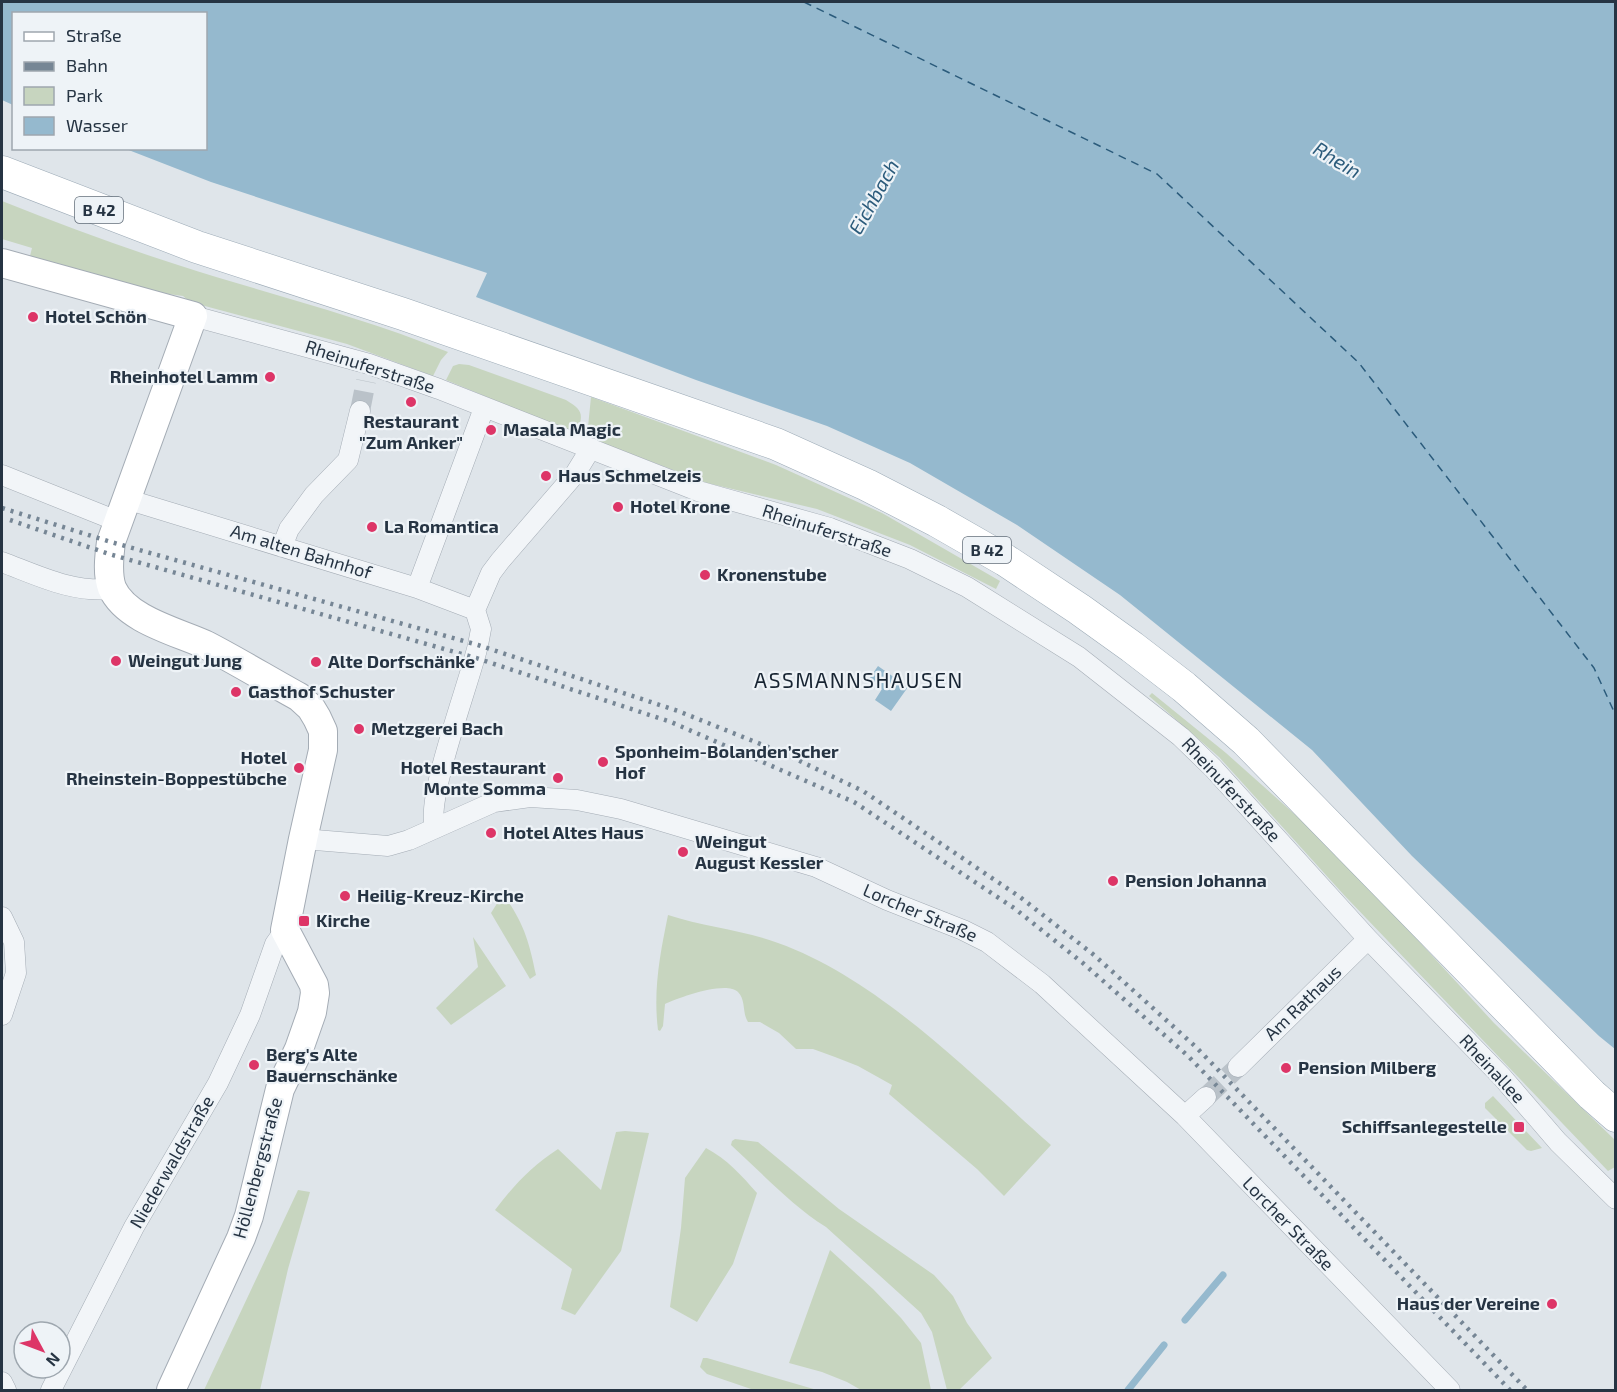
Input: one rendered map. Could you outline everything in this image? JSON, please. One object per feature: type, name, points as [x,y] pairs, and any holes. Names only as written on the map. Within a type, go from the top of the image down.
[{"type":"main road","name":"B 42","points":[[2,172],[197,247],[403,314],[766,440],[937,521],[1005,560],[1132,647],[1184,687],[1246,741],[1592,1095],[1616,1116]]},
{"type":"main road","name":"Rheinuferstraße","points":[[2,263],[193,316]]},
{"type":"main road","points":[[193,316],[121,510],[109,554],[109,571],[113,589],[136,613],[158,626],[205,645],[299,697],[311,708],[322,731],[323,750],[285,930]]},
{"type":"main road","name":"Höllenbergstraße","points":[[171,1390],[241,1238],[252,1204],[280,1089],[299,1049],[312,1012],[314,985],[285,930]]},
{"type":"street","name":"Rheinuferstraße","points":[[193,316],[368,373],[438,389],[698,491],[800,518],[910,559],[967,587],[1079,657],[1182,737],[1213,768],[1368,939]]},
{"type":"street","points":[[417,588],[484,408]]},
{"type":"street","points":[[282,547],[289,529],[314,495],[348,460],[360,411]]},
{"type":"street","points":[[435,826],[433,809],[481,629],[475,610],[491,573],[575,474],[591,448]]},
{"type":"street","name":"Am alten Bahnhof","points":[[2,475],[34,488],[282,547],[417,588],[475,610]]},
{"type":"street","points":[[2,562],[57,583],[86,591],[113,589]]},
{"type":"street","name":"Lorcher Straße","points":[[303,839],[388,846],[409,840],[435,826],[494,802],[530,797],[577,800],[621,809],[816,867],[887,900],[963,930],[987,942],[1042,984],[1185,1116],[1450,1390]]},
{"type":"street","points":[[2,917],[14,942],[16,973],[2,1015]]},
{"type":"street","name":"Niederwaldstraße","points":[[51,1390],[134,1227],[224,1073],[250,1015],[275,944],[285,930]]},
{"type":"street","name":"Am Rathaus","points":[[1238,1067],[1368,939]]},
{"type":"street","name":"Rheinallee","points":[[1368,939],[1502,1077],[1558,1142],[1616,1199]]},
{"type":"street","points":[[1185,1116],[1206,1097]]},
{"type":"street","points":[[2,1382],[6,1390]]},
{"type":"green space","points":[[2,201],[133,250],[348,316],[448,352],[433,376],[347,344],[190,302],[183,296],[147,291],[29,260],[32,248],[2,239]]},
{"type":"green space","points":[[469,365],[566,400],[579,410],[581,417],[577,434],[446,380],[453,366]]},
{"type":"green space","points":[[591,397],[776,465],[882,513],[1000,581],[996,589],[910,545],[817,509],[707,483],[587,437]]},
{"type":"green space","points":[[1152,693],[1226,753],[1300,819],[1381,900],[1494,1023],[1615,1140],[1615,1167],[1608,1171],[1344,895],[1219,757],[1149,696]]},
{"type":"green space","points":[[503,894],[521,923],[528,942],[536,975],[530,979],[491,913]]},
{"type":"green space","points":[[668,915],[778,943],[815,959],[852,980],[923,1031],[1051,1145],[1004,1196],[977,1169],[889,1094],[892,1085],[858,1066],[835,1057],[813,1049],[796,1049],[779,1033],[760,1022],[748,1022],[740,995],[732,989],[702,991],[665,1004],[663,1026],[660,1031],[658,1030],[657,986]]},
{"type":"green space","points":[[473,937],[506,986],[451,1025],[436,1008],[478,967]]},
{"type":"green space","points":[[1493,1096],[1542,1148],[1527,1150],[1485,1108],[1485,1103]]},
{"type":"green space","points":[[616,1132],[649,1133],[621,1251],[575,1315],[561,1309],[572,1269],[495,1210],[524,1177],[558,1149],[601,1190]]},
{"type":"green space","points":[[735,1139],[758,1142],[839,1209],[934,1275],[953,1296],[967,1323],[992,1358],[959,1390],[947,1390],[932,1332],[921,1313],[826,1227],[801,1209],[765,1177],[731,1145]]},
{"type":"green space","points":[[706,1148],[740,1174],[757,1193],[733,1264],[697,1322],[670,1307],[681,1228],[685,1178]]},
{"type":"green space","points":[[298,1190],[310,1192],[288,1269],[260,1390],[204,1390]]},
{"type":"green space","points":[[830,1250],[873,1289],[921,1343],[931,1390],[861,1390],[822,1372],[789,1363]]},
{"type":"green space","points":[[703,1358],[817,1390],[754,1390],[707,1374],[700,1367]]},
{"type":"water","points":[[2,2],[1615,2],[1615,1049],[1412,856],[1312,750],[1120,595],[1017,525],[910,463],[827,426],[696,380],[476,297],[487,273],[211,182],[129,150],[207,150],[207,12],[12,12],[12,105],[2,100]]},
{"type":"water","points":[[878,666],[908,687],[891,711],[875,700],[882,689],[869,679]]},
{"type":"waterway","points":[[1185,1320],[1223,1275]]},
{"type":"waterway","points":[[1128,1390],[1164,1345]]},
{"type":"ferry route","points":[[804,2],[1157,174],[1359,363],[1594,668],[1616,716]]},
{"type":"tunnel","points":[[360,411],[366,381]]},
{"type":"tunnel","points":[[1206,1097],[1238,1067]]},
{"type":"railway","points":[[2,508],[111,542],[478,645],[678,711],[783,753],[863,791],[1020,897],[1094,955],[1196,1047],[1527,1390]]},
{"type":"railway","points":[[10,520],[109,554],[476,658],[671,722],[854,802],[1014,908],[1084,964],[1188,1056],[1510,1390]]},
{"type":"place","name":"Hotel Schön","points":[[33,317]]},
{"type":"place","name":"Rheinhotel Lamm","points":[[270,377]]},
{"type":"place","name":"Restaurant \"Zum Anker\"","points":[[411,402]]},
{"type":"place","name":"Masala Magic","points":[[491,430]]},
{"type":"place","name":"Haus Schmelzeis","points":[[546,476]]},
{"type":"place","name":"Hotel Krone","points":[[618,507]]},
{"type":"place","name":"La Romantica","points":[[372,527]]},
{"type":"place","name":"Kronenstube","points":[[705,575]]},
{"type":"place","name":"Weingut Jung","points":[[116,661]]},
{"type":"place","name":"Alte Dorfschänke","points":[[316,662]]},
{"type":"place","name":"Gasthof Schuster","points":[[236,692]]},
{"type":"place","name":"Metzgerei Bach","points":[[359,729]]},
{"type":"place","name":"Sponheim-Bolanden’scher Hof","points":[[603,762]]},
{"type":"place","name":"Hotel Rheinstein-Boppestübche","points":[[299,768]]},
{"type":"place","name":"Hotel Restaurant Monte Somma","points":[[558,778]]},
{"type":"place","name":"Hotel Altes Haus","points":[[491,833]]},
{"type":"place","name":"Weingut August Kessler","points":[[683,852]]},
{"type":"place","name":"Pension Johanna","points":[[1113,881]]},
{"type":"place","name":"Heilig-Kreuz-Kirche","points":[[345,896]]},
{"type":"place","name":"Kirche","points":[[304,921]]},
{"type":"place","name":"Berg's Alte Bauernschänke","points":[[254,1065]]},
{"type":"place","name":"Pension Milberg","points":[[1286,1068]]},
{"type":"place","name":"Schiffsanlegestelle","points":[[1519,1127]]},
{"type":"place","name":"Haus der Vereine","points":[[1552,1304]]},
{"type":"district","name":"ASSMANNSHAUSEN","points":[[859,681]]},
{"type":"water label","name":"Rhein","points":[[1337,160]]},
{"type":"water label","name":"Eichbach","points":[[874,197]]}]
